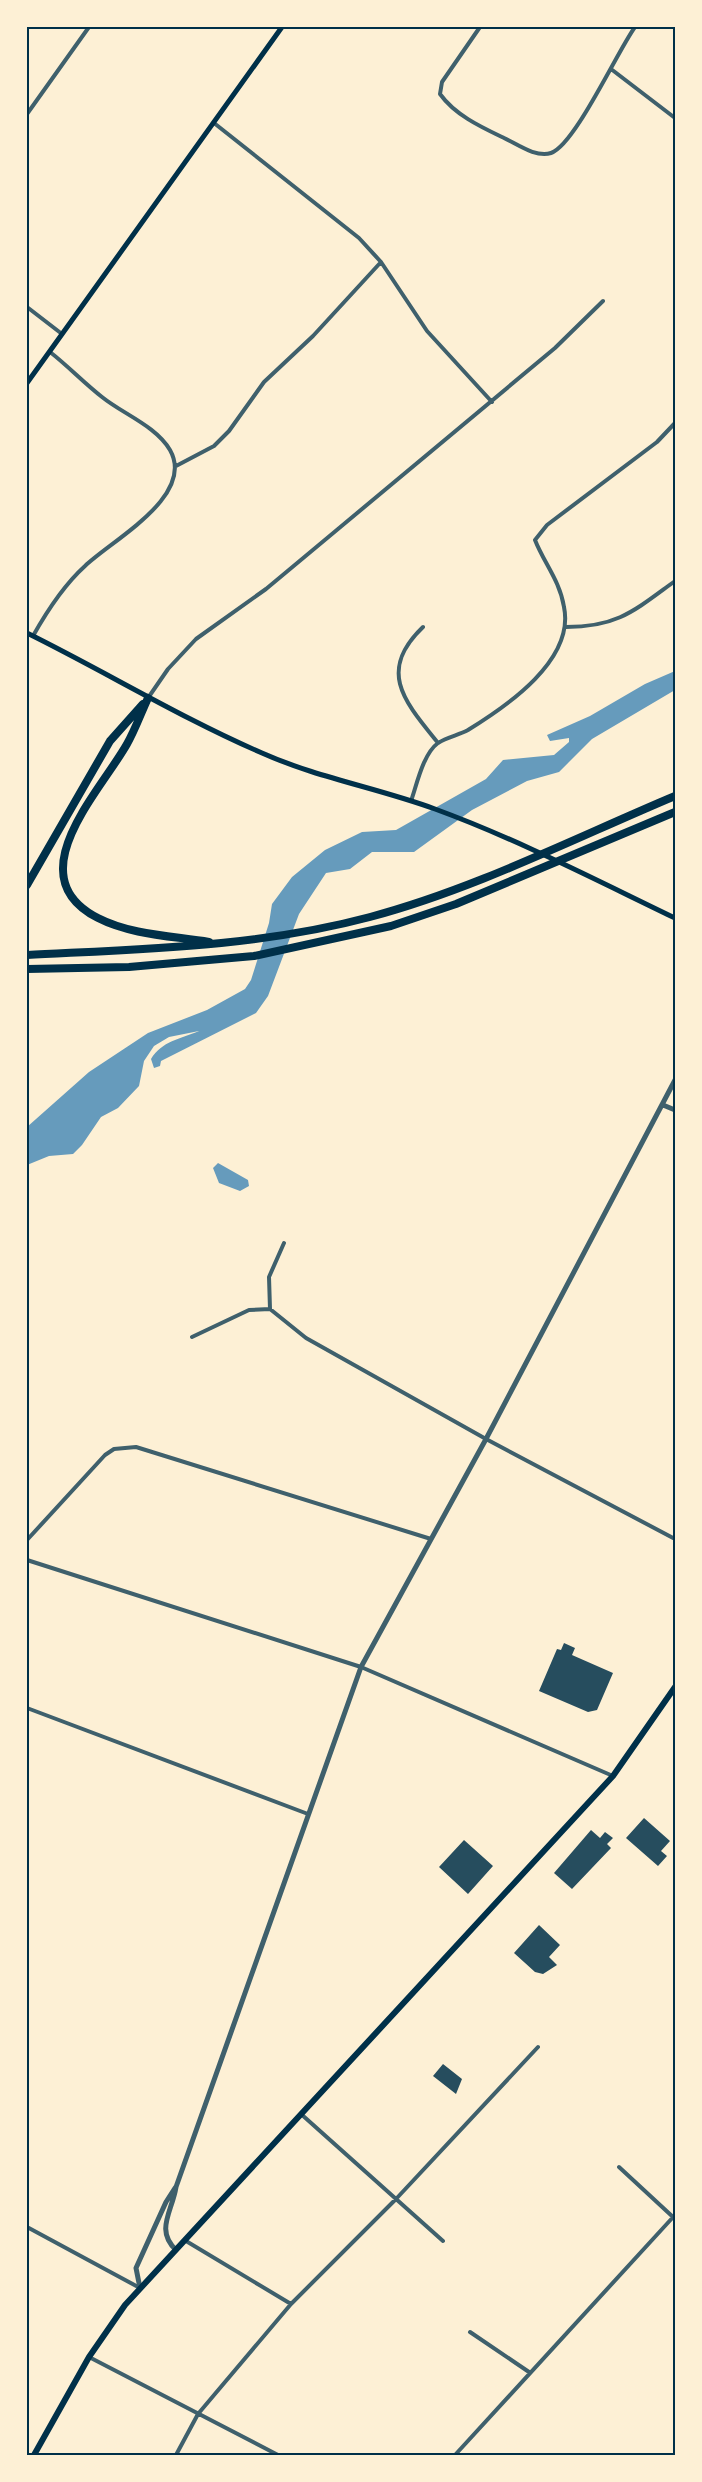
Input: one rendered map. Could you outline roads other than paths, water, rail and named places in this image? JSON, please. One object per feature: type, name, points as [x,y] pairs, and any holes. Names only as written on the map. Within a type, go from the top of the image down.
[{"type":"highway","points":[[27,885],[110,741],[148,698]]},
{"type":"highway","points":[[148,698],[128,744],[77,820],[62,861],[65,882],[75,902],[98,918],[152,933],[226,945]]},
{"type":"highway","points":[[27,955],[226,945],[370,917],[442,894],[675,796]]},
{"type":"highway","points":[[27,969],[129,967],[255,956],[391,926],[456,904],[675,812]]},
{"type":"main road","points":[[27,383],[282,27]]},
{"type":"main road","points":[[30,634],[148,698],[275,759],[411,801],[464,820],[675,918]]},
{"type":"main road","points":[[34,2455],[89,2357],[110,2324],[140,2288],[186,2241],[300,2113],[613,1776],[675,1687]]},
{"type":"street","points":[[27,114],[89,27]]},
{"type":"street","points":[[480,27],[442,82],[440,94],[449,107],[487,130],[537,153],[552,153],[561,146],[596,98],[635,27]]},
{"type":"street","points":[[611,69],[675,118]]},
{"type":"street","points":[[214,123],[359,238],[381,262],[427,331],[492,402]]},
{"type":"street","points":[[176,466],[214,446],[229,431],[264,382],[313,336],[381,262]]},
{"type":"street","points":[[148,698],[168,669],[196,639],[266,589],[492,402],[555,348],[603,301]]},
{"type":"street","points":[[27,307],[63,334]]},
{"type":"street","points":[[30,634],[83,568],[160,505],[169,488],[176,466],[170,451],[161,439],[104,399],[50,352]]},
{"type":"street","points":[[411,801],[430,753],[438,743],[468,730],[532,682],[549,664],[566,627],[560,591],[535,540],[548,525],[657,442],[675,423]]},
{"type":"street","points":[[566,627],[594,627],[622,618],[675,581]]},
{"type":"street","points":[[423,627],[402,650],[397,665],[398,677],[401,688],[438,743]]},
{"type":"street","points":[[176,2250],[168,2242],[163,2232],[176,2187],[362,1667],[486,1439],[675,1080]]},
{"type":"street","points":[[663,1105],[675,1110]]},
{"type":"street","points":[[270,1309],[269,1277],[284,1243]]},
{"type":"street","points":[[192,1337],[249,1310],[270,1309],[306,1338],[486,1439],[675,1539]]},
{"type":"street","points":[[27,1540],[99,1461],[118,1448],[136,1447],[431,1539]]},
{"type":"street","points":[[27,1560],[362,1667],[613,1776]]},
{"type":"street","points":[[27,1708],[308,1814]]},
{"type":"street","points":[[176,2455],[198,2414],[291,2304],[396,2199],[538,2047]]},
{"type":"street","points":[[300,2113],[443,2241]]},
{"type":"street","points":[[455,2455],[674,2216],[619,2167]]},
{"type":"street","points":[[140,2288],[136,2268],[166,2202],[176,2187]]},
{"type":"street","points":[[27,2227],[140,2288]]},
{"type":"street","points":[[186,2241],[291,2304]]},
{"type":"street","points":[[470,2332],[529,2372]]},
{"type":"street","points":[[89,2357],[278,2455]]},
{"type":"water","points":[[675,671],[675,690],[592,739],[559,772],[527,781],[472,810],[414,852],[372,852],[350,869],[326,873],[299,914],[268,996],[256,1013],[161,1061],[160,1066],[154,1068],[151,1059],[160,1048],[199,1031],[169,1037],[154,1046],[144,1061],[139,1086],[118,1108],[101,1117],[73,1154],[49,1156],[27,1165],[27,1127],[89,1072],[148,1033],[207,1010],[245,989],[251,980],[269,923],[272,904],[292,877],[325,850],[362,832],[396,830],[486,779],[503,760],[554,755],[569,742],[569,738],[550,741],[547,735],[590,716],[645,684]]},
{"type":"water","points":[[218,1163],[248,1180],[249,1186],[240,1191],[219,1183],[213,1168]]}]
